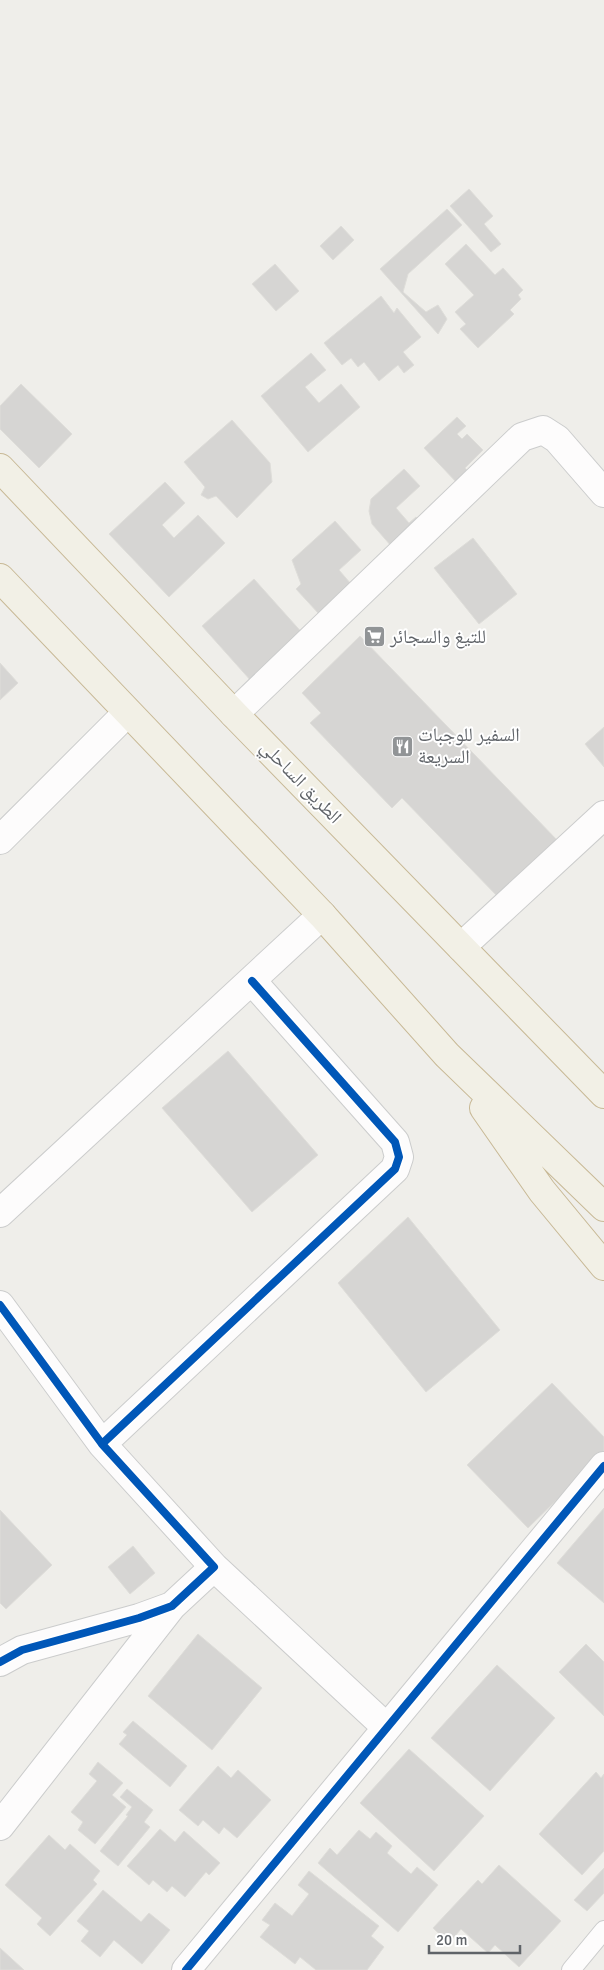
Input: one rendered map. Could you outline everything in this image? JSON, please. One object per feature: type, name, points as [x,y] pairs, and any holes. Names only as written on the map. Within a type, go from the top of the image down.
[{"type":"highway","name":"الطريق الساحلي","points":[[0,468],[234,714],[604,1094]]},
{"type":"highway","points":[[0,578],[127,713],[322,914],[447,1055],[604,1207]]},
{"type":"highway","points":[[447,1055],[542,1191],[604,1266]]},
{"type":"street","points":[[234,714],[522,437],[543,430],[557,439],[604,493]]},
{"type":"street","points":[[0,840],[127,713]]},
{"type":"street","points":[[461,947],[604,815]]},
{"type":"street","points":[[0,1213],[322,914]]},
{"type":"street","points":[[102,1444],[396,1169],[398,1157],[395,1142],[252,981]]},
{"type":"street","points":[[0,1304],[102,1444],[214,1567],[386,1727]]},
{"type":"street","points":[[186,1970],[604,1466]]},
{"type":"street","points":[[0,1826],[172,1606],[214,1567]]},
{"type":"street","points":[[0,1662],[22,1650],[139,1618],[172,1606]]},
{"type":"lane","points":[[570,1970],[604,1930]]},
{"type":"building","points":[[469,189],[493,216],[484,224],[501,244],[491,252],[450,206]]},
{"type":"building","points":[[447,209],[462,225],[408,274],[403,292],[426,312],[438,305],[447,319],[438,334],[380,269]]},
{"type":"building","points":[[341,226],[354,240],[333,260],[320,246]]},
{"type":"building","points":[[466,244],[495,275],[503,268],[523,290],[518,295],[521,299],[510,310],[514,314],[478,348],[460,329],[466,324],[455,312],[474,295],[445,264]]},
{"type":"building","points":[[275,264],[299,291],[276,311],[252,284]]},
{"type":"building","points":[[381,296],[394,313],[397,308],[421,337],[403,352],[414,365],[404,373],[398,365],[379,381],[364,362],[358,367],[351,358],[342,365],[324,343]]},
{"type":"building","points":[[311,353],[326,370],[305,387],[319,403],[341,384],[360,407],[308,452],[261,396]]},
{"type":"building","points":[[21,384],[72,434],[39,468],[0,429],[0,406]]},
{"type":"building","points":[[457,417],[466,426],[457,434],[462,439],[467,434],[483,450],[465,468],[470,473],[458,484],[424,448]]},
{"type":"building","points":[[232,420],[270,463],[272,482],[237,518],[216,496],[208,499],[201,495],[205,487],[184,462]]},
{"type":"building","points":[[404,469],[420,486],[396,508],[409,523],[416,517],[420,521],[392,547],[372,524],[369,511],[371,499]]},
{"type":"building","points":[[165,482],[185,503],[162,525],[174,538],[198,515],[225,543],[169,597],[109,534]]},
{"type":"building","points":[[335,521],[361,550],[339,570],[351,584],[319,614],[296,589],[301,584],[292,560]]},
{"type":"building","points":[[473,538],[517,594],[479,624],[434,568]]},
{"type":"building","points":[[254,579],[305,636],[252,682],[202,626]]},
{"type":"building","points":[[360,636],[558,841],[500,899],[402,798],[392,808],[310,723],[321,713],[302,693]]},
{"type":"building","points":[[0,663],[18,683],[0,700]]},
{"type":"building","points":[[604,727],[604,767],[585,744]]},
{"type":"building","points":[[228,1051],[318,1155],[252,1212],[162,1108]]},
{"type":"building","points":[[408,1217],[500,1330],[426,1392],[338,1283]]},
{"type":"building","points":[[552,1383],[604,1437],[604,1454],[528,1528],[467,1465]]},
{"type":"building","points":[[604,1508],[604,1603],[557,1563]]},
{"type":"building","points":[[0,1510],[52,1565],[6,1609],[0,1603]]},
{"type":"building","points":[[133,1546],[155,1573],[130,1594],[108,1567]]},
{"type":"building","points":[[198,1634],[262,1688],[212,1750],[148,1696]]},
{"type":"building","points":[[586,1644],[604,1662],[604,1716],[559,1672]]},
{"type":"building","points":[[497,1665],[555,1718],[490,1791],[431,1738]]},
{"type":"building","points":[[133,1721],[187,1766],[170,1787],[119,1744],[127,1735],[123,1732]]},
{"type":"building","points":[[409,1749],[484,1816],[434,1871],[360,1803]]},
{"type":"building","points":[[98,1762],[123,1783],[112,1795],[126,1807],[95,1844],[78,1830],[83,1822],[71,1812],[97,1781],[89,1774]]},
{"type":"building","points":[[218,1766],[231,1778],[238,1770],[271,1800],[237,1838],[224,1827],[219,1834],[203,1820],[198,1826],[179,1810]]},
{"type":"building","points":[[596,1772],[601,1778],[604,1774],[604,1851],[582,1875],[539,1834]]},
{"type":"building","points":[[127,1789],[153,1810],[144,1822],[150,1827],[118,1866],[100,1851],[128,1816],[126,1815],[132,1807],[120,1797]]},
{"type":"building","points":[[160,1829],[175,1842],[184,1831],[220,1863],[209,1875],[206,1872],[185,1897],[172,1886],[167,1892],[153,1880],[149,1885],[127,1866]]},
{"type":"building","points":[[359,1830],[370,1839],[376,1832],[392,1846],[387,1853],[411,1874],[417,1867],[438,1885],[398,1932],[318,1863],[330,1848],[337,1855]]},
{"type":"building","points":[[49,1835],[65,1850],[70,1844],[100,1871],[93,1880],[97,1884],[50,1936],[37,1924],[42,1918],[5,1885]]},
{"type":"building","points":[[499,1865],[561,1921],[519,1967],[495,1945],[488,1953],[461,1929],[449,1943],[433,1928],[478,1880],[482,1884]]},
{"type":"building","points":[[604,1868],[604,1893],[587,1911],[574,1900]]},
{"type":"building","points":[[309,1871],[379,1926],[371,1936],[384,1947],[367,1970],[316,1970],[300,1957],[295,1964],[260,1937],[270,1925],[262,1920],[275,1903],[292,1916],[309,1894],[298,1885]]},
{"type":"building","points":[[103,1890],[141,1922],[149,1913],[170,1930],[142,1964],[114,1940],[100,1957],[81,1941],[89,1931],[77,1921]]},
{"type":"building","points":[[0,1948],[24,1970],[0,1970]]},
{"type":"cycle path","points":[[102,1444],[395,1169],[399,1157],[395,1142],[252,981]]},
{"type":"cycle path","points":[[0,1305],[102,1444],[214,1567],[172,1606],[139,1618],[22,1650],[0,1662]]},
{"type":"cycle path","points":[[186,1970],[604,1466]]},
{"type":"place","name":"للتيغ والسجائر","points":[[374,637]]},
{"type":"place","name":"السفير للوجبات السريعة","points":[[402,746]]}]
